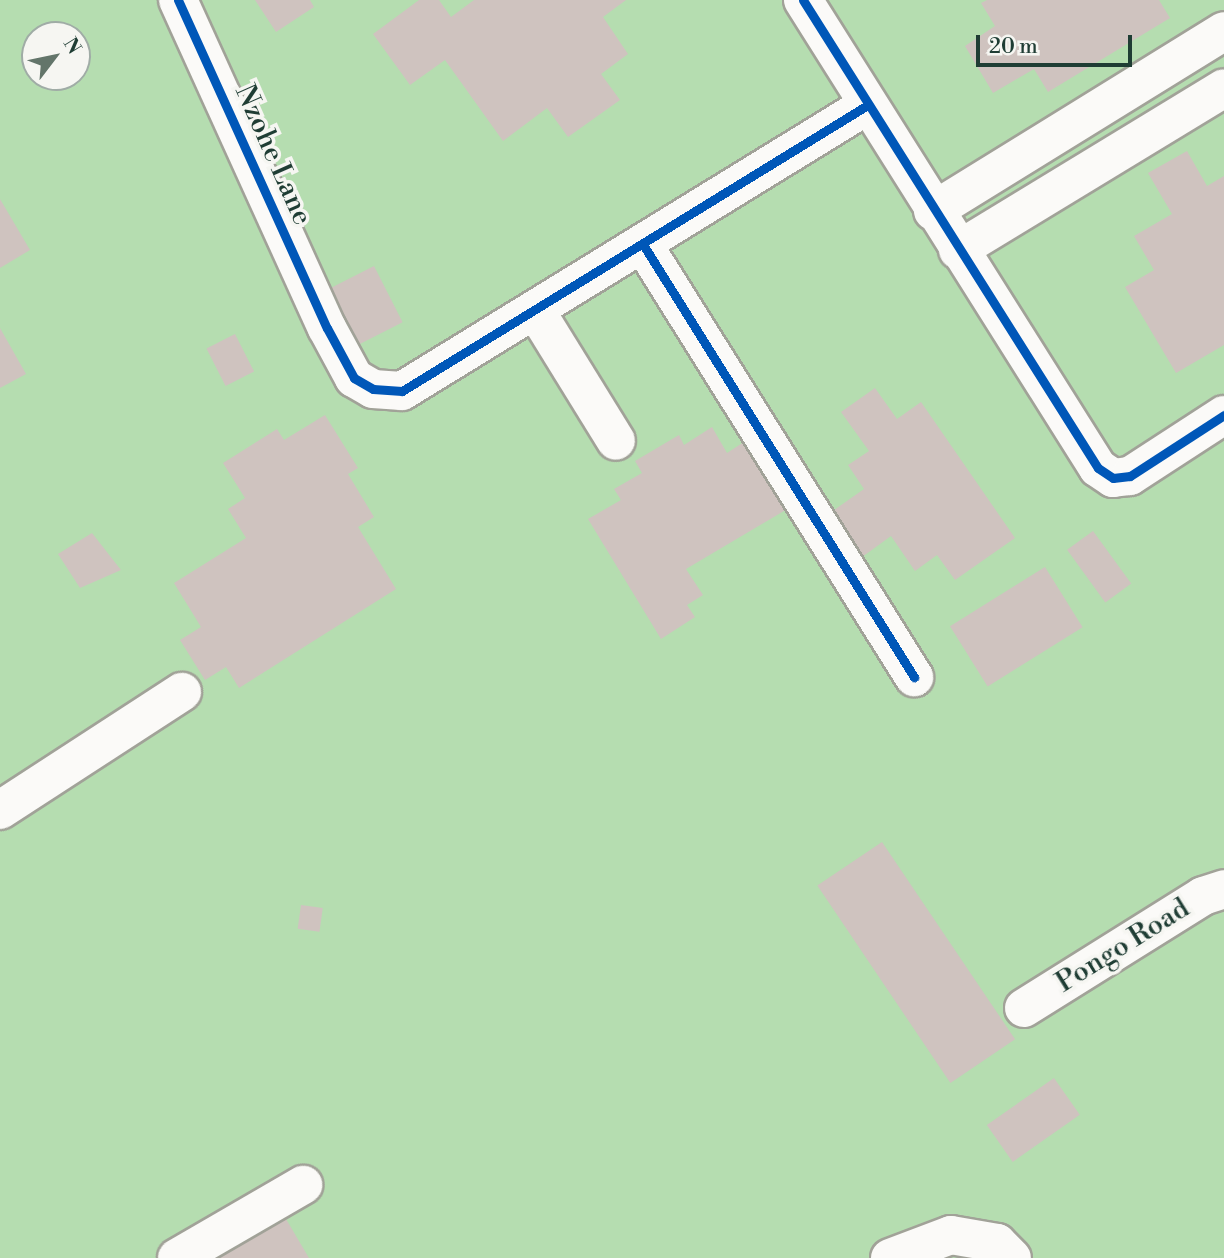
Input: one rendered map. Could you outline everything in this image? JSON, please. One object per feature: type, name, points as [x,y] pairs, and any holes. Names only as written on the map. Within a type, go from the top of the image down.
[{"type":"street","name":"Nzohe Lane","points":[[178,0],[327,328],[354,378],[373,389],[402,391],[537,313],[866,106]]},
{"type":"street","points":[[803,0],[866,106],[1098,468],[1113,478],[1130,475],[1224,415]]},
{"type":"street","points":[[933,211],[1224,31]]},
{"type":"street","points":[[958,250],[1224,88]]},
{"type":"street","points":[[644,246],[914,677]]},
{"type":"street","points":[[537,313],[616,441]]},
{"type":"street","points":[[0,810],[182,692]]},
{"type":"street","name":"Pongo Road","points":[[1024,1008],[1203,896],[1224,889]]},
{"type":"street","points":[[177,1258],[303,1185]]},
{"type":"street","points":[[890,1258],[951,1235],[997,1243],[1012,1258]]},
{"type":"green space","points":[[0,0],[1224,0],[1224,1258],[0,1258]]},
{"type":"building","points":[[255,0],[310,0],[314,7],[276,32]]},
{"type":"building","points":[[419,0],[439,0],[451,17],[474,0],[626,0],[603,17],[628,54],[601,74],[620,100],[568,137],[547,108],[503,141],[445,60],[410,85],[373,34]]},
{"type":"building","points":[[987,0],[1159,0],[1170,18],[1048,92],[1034,69],[993,93],[965,46],[995,26],[981,3]]},
{"type":"building","points":[[1187,151],[1207,186],[1224,176],[1224,345],[1176,373],[1125,287],[1154,270],[1134,236],[1172,214],[1148,173]]},
{"type":"building","points":[[0,199],[30,250],[0,268]]},
{"type":"building","points":[[374,266],[403,322],[346,351],[317,295]]},
{"type":"building","points":[[0,328],[26,374],[0,388]]},
{"type":"building","points":[[235,334],[254,371],[226,386],[206,349]]},
{"type":"building","points":[[875,388],[897,419],[921,402],[1015,538],[955,580],[937,555],[915,571],[891,536],[858,560],[827,515],[864,489],[848,465],[869,451],[841,412]]},
{"type":"building","points":[[325,415],[358,468],[348,474],[374,517],[358,527],[396,589],[239,688],[226,667],[205,680],[180,640],[201,627],[174,583],[246,538],[228,509],[245,498],[223,463],[277,429],[284,440]]},
{"type":"building","points":[[712,427],[727,453],[747,440],[789,508],[686,569],[703,595],[687,605],[695,617],[661,639],[588,519],[621,500],[614,489],[642,473],[635,461],[679,435],[684,445]]},
{"type":"building","points":[[1093,531],[1131,584],[1105,602],[1067,550]]},
{"type":"building","points":[[92,533],[121,570],[80,588],[58,554]]},
{"type":"building","points":[[1045,567],[1083,627],[988,687],[950,626]]},
{"type":"building","points":[[882,842],[1015,1039],[950,1083],[817,886]]},
{"type":"building","points":[[301,905],[323,908],[319,932],[298,929]]},
{"type":"building","points":[[1054,1078],[1080,1115],[1013,1162],[987,1125]]},
{"type":"building","points":[[286,1219],[309,1258],[216,1258]]},
{"type":"cycle path","points":[[178,0],[327,328],[354,378],[373,389],[402,391],[866,106]]},
{"type":"cycle path","points":[[803,0],[1098,468],[1113,478],[1130,476],[1224,415]]},
{"type":"cycle path","points":[[644,246],[914,677]]}]
